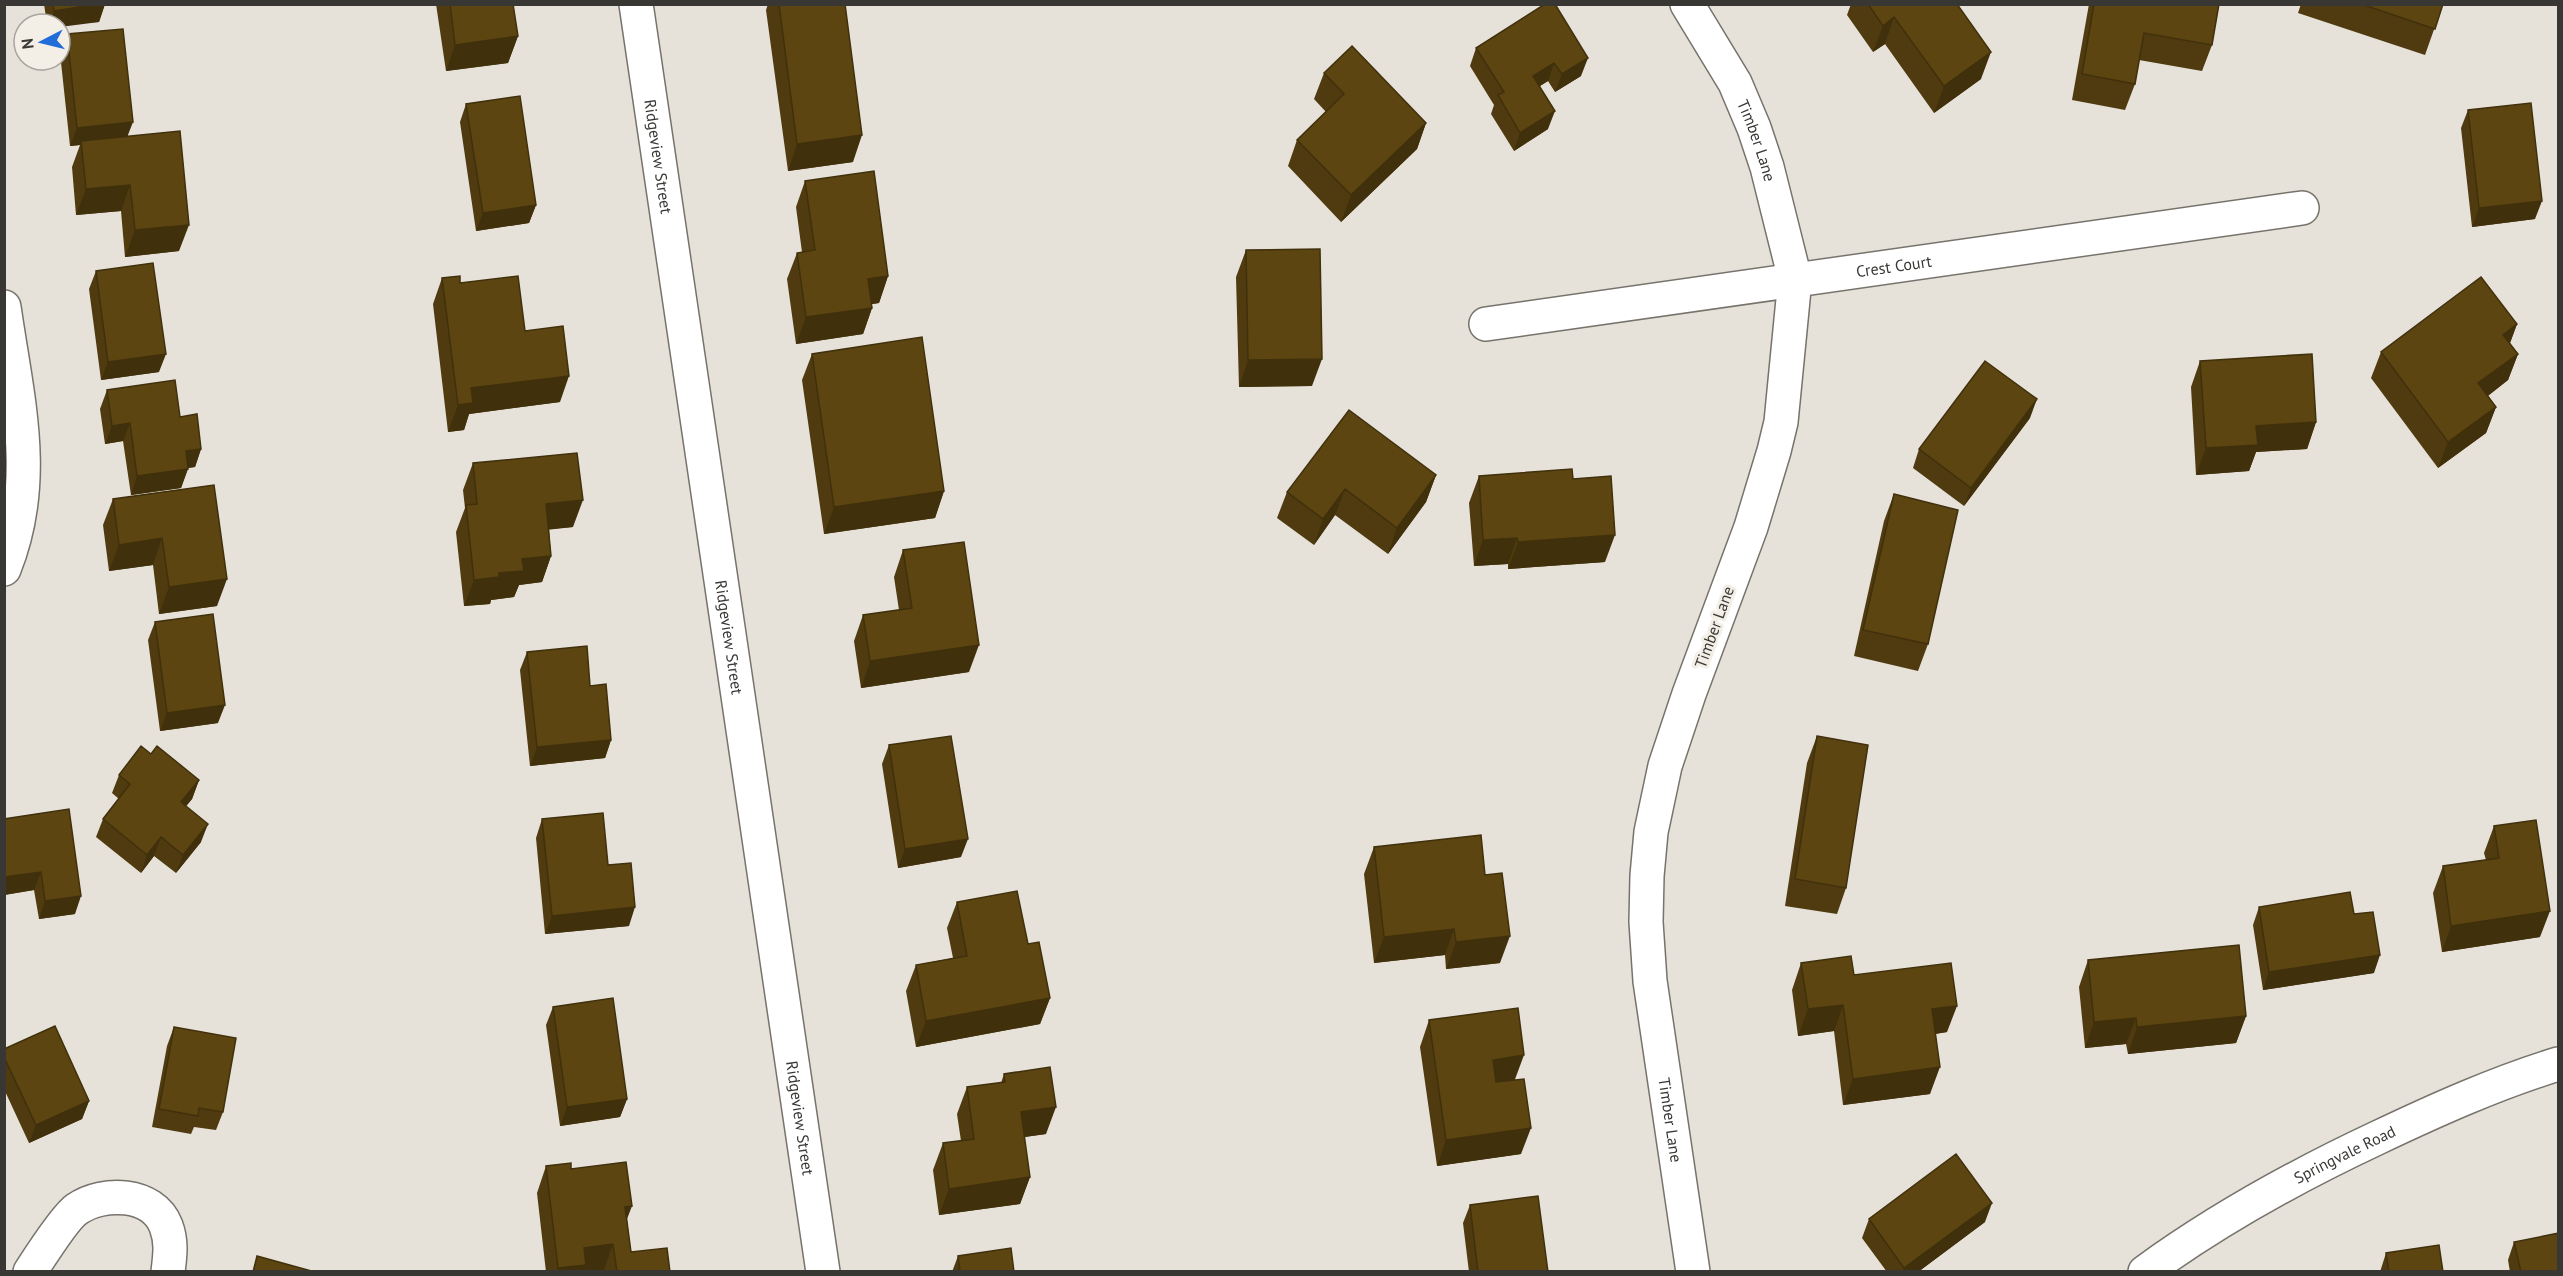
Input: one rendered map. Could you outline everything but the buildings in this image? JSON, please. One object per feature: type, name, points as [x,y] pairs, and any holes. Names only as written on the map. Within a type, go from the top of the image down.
[{"type":"street","name":"Ridgeview Street","points":[[636,4],[824,1272]]},
{"type":"street","name":"Timber Lane","points":[[1688,4],[1734,83],[1754,128],[1767,166],[1795,279],[1781,422],[1751,527],[1665,766],[1652,832],[1647,876],[1646,922],[1650,981],[1693,1272]]},
{"type":"street","name":"Crest Court","points":[[1486,324],[2302,208]]},
{"type":"street","points":[[4,307],[23,436],[25,478],[21,513],[13,548],[4,569]]},
{"type":"street","name":"Springvale Road","points":[[2145,1272],[2225,1219],[2303,1173],[2443,1107],[2559,1065]]},
{"type":"street","points":[[30,1272],[76,1210],[96,1200],[113,1196],[133,1200],[151,1208],[165,1224],[171,1244],[168,1272]]}]
